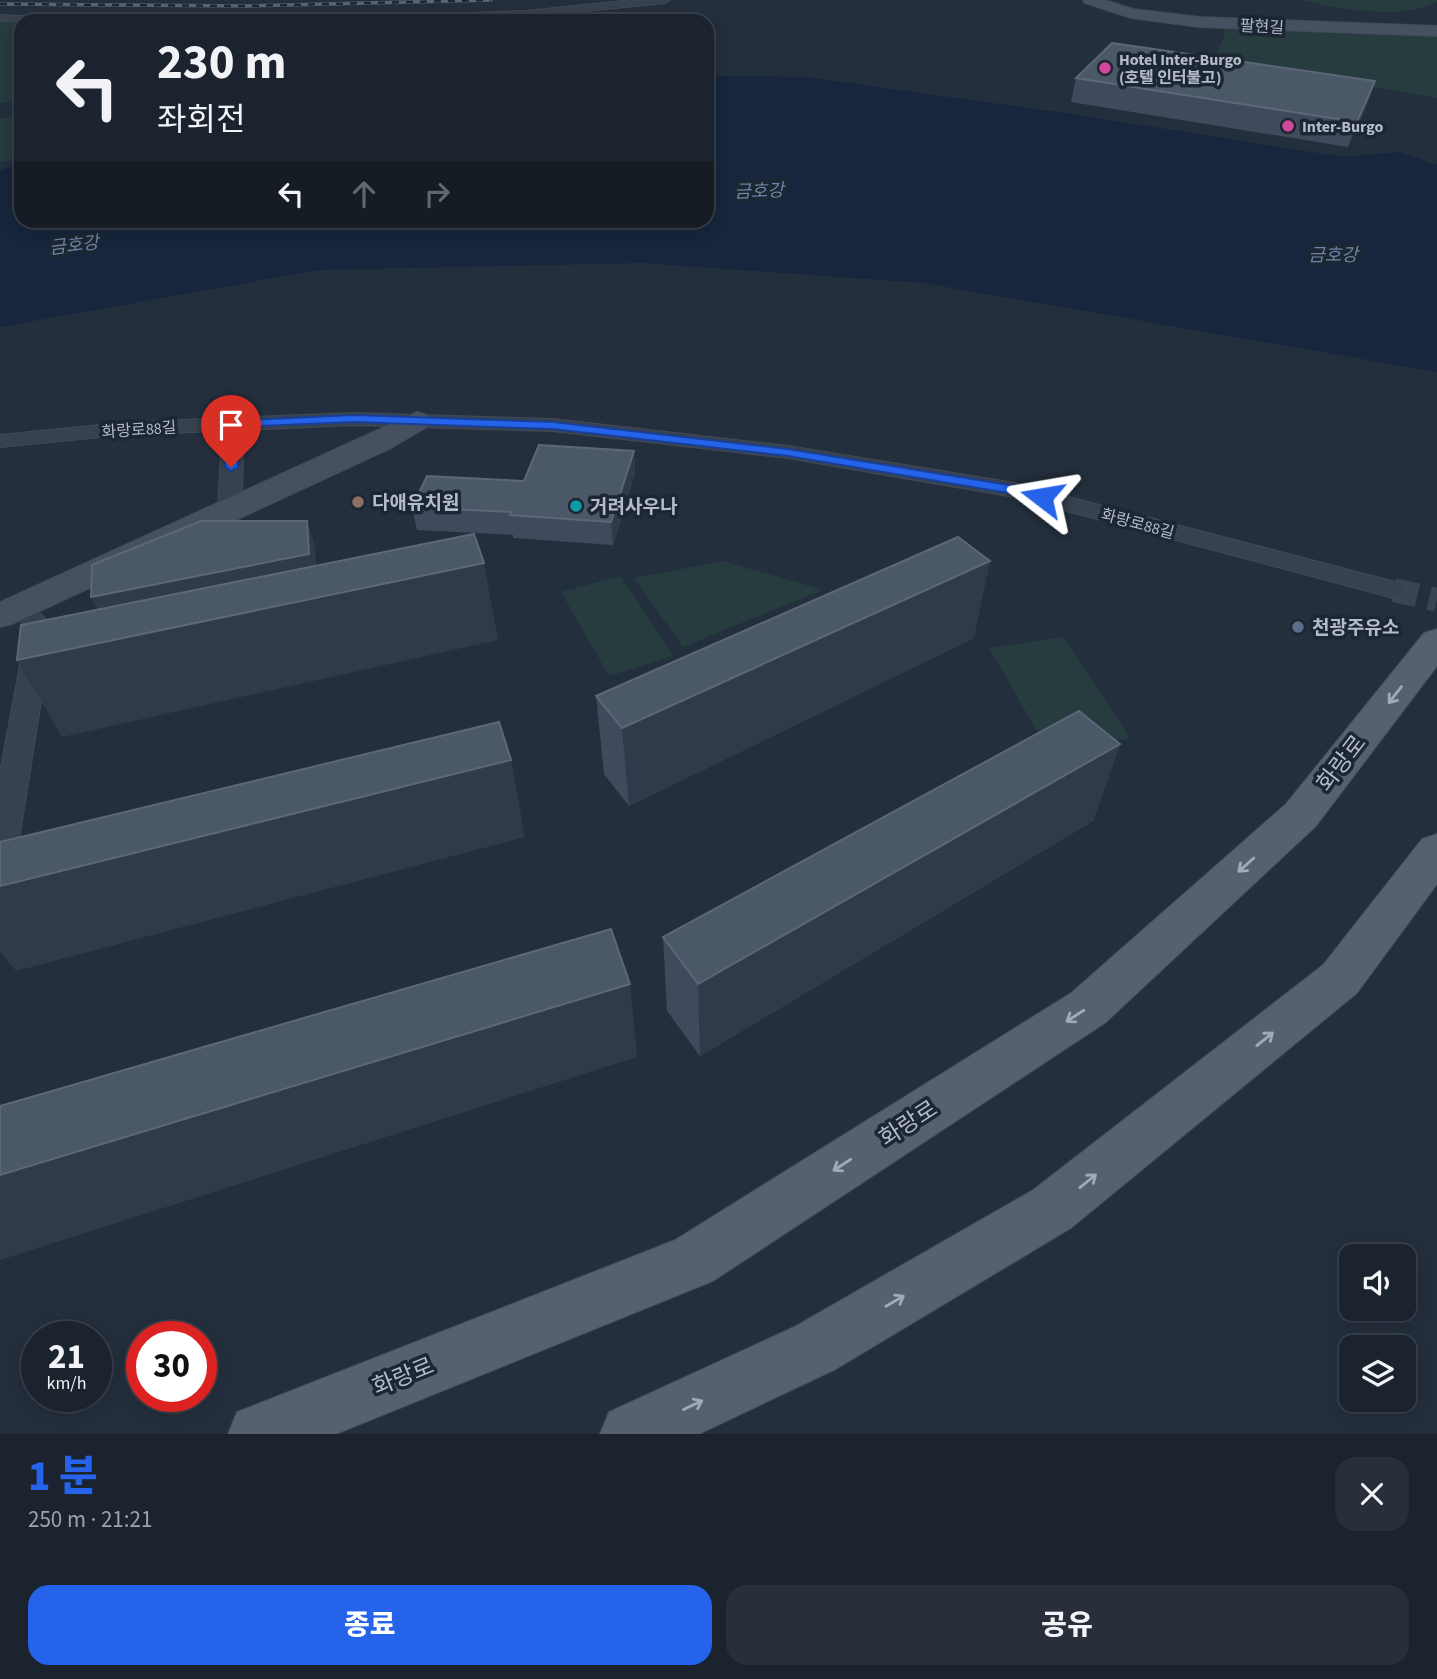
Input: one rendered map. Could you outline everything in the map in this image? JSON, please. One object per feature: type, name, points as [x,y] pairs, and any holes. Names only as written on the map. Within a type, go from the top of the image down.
[{"type":"main road","name":"화랑로","points":[[259,1434],[693,1261],[1088,1007],[1301,815],[1437,641]]},
{"type":"main road","points":[[631,1434],[815,1348],[1052,1209],[1340,979],[1437,851]]},
{"type":"street","points":[[526,14],[665,0]]},
{"type":"street","name":"팔현길","points":[[1090,0],[1131,13],[1199,22],[1437,31]]},
{"type":"street","name":"화랑로88길","points":[[0,441],[131,428],[354,419],[553,425],[788,452],[1015,490],[1394,590]]},
{"type":"street","points":[[10,612],[381,442],[417,421]]},
{"type":"street","points":[[222,514],[233,424]]},
{"type":"street","points":[[0,858],[40,626],[10,612]]},
{"type":"green space","points":[[1302,0],[1437,1],[1407,11],[1389,12],[1352,10]]},
{"type":"green space","points":[[0,20],[14,21],[14,101],[0,103]]},
{"type":"green space","points":[[1224,29],[1437,36],[1437,98],[1214,60],[1225,34]]},
{"type":"green space","points":[[0,118],[14,118],[14,159],[0,162]]},
{"type":"green space","points":[[723,561],[823,590],[683,647],[634,578]]},
{"type":"green space","points":[[621,576],[673,656],[609,676],[561,592]]},
{"type":"green space","points":[[1064,637],[1130,738],[1049,752],[989,648]]},
{"type":"water","name":"금호강","points":[[714,76],[806,77],[1078,115],[1343,157],[1399,152],[1437,165],[1437,372],[923,283],[641,263],[319,270],[0,327],[0,170],[14,166],[14,228],[714,228]]},
{"type":"building","points":[[1112,43],[1375,81],[1357,122],[1076,78]]},
{"type":"building","points":[[539,445],[634,451],[611,522],[510,515],[511,512],[412,507],[427,476],[524,481]]},
{"type":"building","points":[[201,521],[307,521],[309,554],[91,597],[92,565]]},
{"type":"building","points":[[474,534],[484,563],[17,660],[21,625]]},
{"type":"building","points":[[958,537],[990,561],[622,728],[596,696]]},
{"type":"building","points":[[1079,711],[1120,744],[698,984],[663,937]]},
{"type":"building","points":[[499,722],[511,760],[0,886],[0,842]]},
{"type":"building","points":[[611,929],[630,984],[0,1175],[0,1106]]},
{"type":"tunnel","points":[[1394,590],[1437,600]]},
{"type":"railway","points":[[0,4],[246,6],[491,0]]},
{"type":"place","name":"Hotel Inter-Burgo (호텔 인터불고)","points":[[1105,68]]},
{"type":"place","name":"Inter-Burgo","points":[[1288,126]]},
{"type":"place","name":"다애유치원","points":[[358,502]]},
{"type":"place","name":"거려사우나","points":[[576,506]]},
{"type":"place","name":"천광주유소","points":[[1298,627]]},
{"type":"route","points":[[231,467],[233,424],[354,419],[553,425],[788,452],[1015,490],[1042,497]]}]
